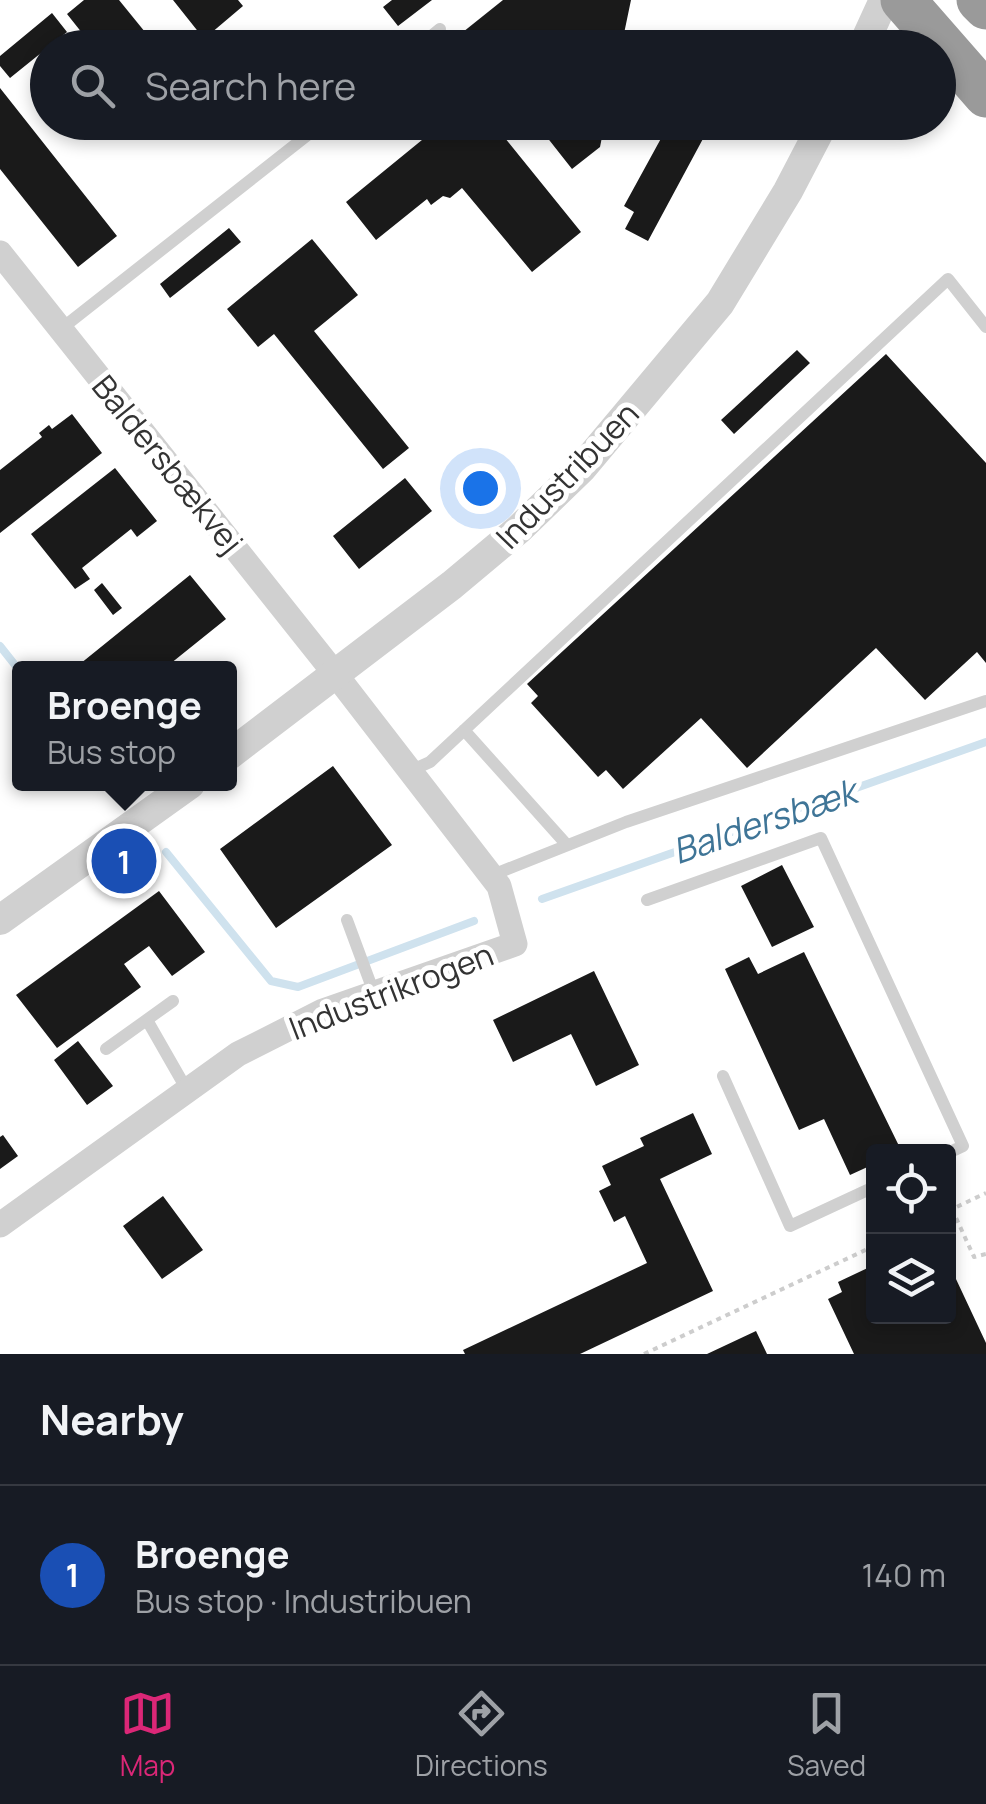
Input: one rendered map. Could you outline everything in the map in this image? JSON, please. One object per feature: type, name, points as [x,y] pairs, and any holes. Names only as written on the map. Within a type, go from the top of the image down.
[{"type":"highway","points":[[903,0],[929,30]]},
{"type":"highway","points":[[979,0],[986,8]]},
{"type":"highway","points":[[956,61],[986,95]]},
{"type":"street","points":[[870,30],[884,0]]},
{"type":"street","name":"Industribuen","points":[[237,748],[520,529],[581,468],[720,303],[788,192],[815,140]]},
{"type":"street","name":"Baldersbækvej","points":[[0,253],[336,675]]},
{"type":"street","name":"Industrikrogen","points":[[0,1225],[238,1054],[324,1011],[370,982],[515,944],[498,886],[336,675]]},
{"type":"street","points":[[0,920],[180,791]]},
{"type":"lane","points":[[61,329],[301,140]]},
{"type":"lane","points":[[410,771],[430,762],[948,279],[986,327]]},
{"type":"lane","points":[[490,876],[626,822],[986,700]]},
{"type":"lane","points":[[464,730],[567,845]]},
{"type":"lane","points":[[647,900],[821,838],[964,1146],[956,1150]]},
{"type":"lane","points":[[348,920],[370,982]]},
{"type":"lane","points":[[106,1049],[173,1001]]},
{"type":"lane","points":[[147,1020],[187,1090]]},
{"type":"lane","points":[[722,1076],[790,1226],[866,1192]]},
{"type":"path","points":[[956,1207],[986,1193]]},
{"type":"path","points":[[956,1222],[974,1257],[986,1254]]},
{"type":"path","points":[[644,1354],[866,1250]]},
{"type":"building","points":[[84,0],[119,0],[143,30],[80,30],[67,14]]},
{"type":"building","points":[[173,0],[238,0],[243,6],[215,30],[197,30]]},
{"type":"building","points":[[392,0],[432,0],[398,26],[383,7]]},
{"type":"building","points":[[503,0],[631,0],[625,30],[466,30]]},
{"type":"building","points":[[52,13],[65,30],[31,30]]},
{"type":"building","points":[[30,31],[30,62],[10,78],[0,66],[0,56]]},
{"type":"building","points":[[0,88],[30,126],[30,140],[41,140],[117,236],[78,267],[0,169]]},
{"type":"building","points":[[422,140],[507,140],[581,232],[532,272],[462,188],[431,205],[427,199],[376,240],[346,202]]},
{"type":"building","points":[[549,140],[601,140],[600,147],[572,169]]},
{"type":"building","points":[[660,140],[702,140],[648,241],[625,229],[634,212],[624,206]]},
{"type":"building","points":[[229,228],[241,242],[170,298],[160,284]]},
{"type":"building","points":[[312,239],[358,295],[314,331],[409,448],[383,469],[274,334],[258,347],[227,309]]},
{"type":"building","points":[[797,350],[810,363],[734,434],[721,420]]},
{"type":"building","points":[[886,354],[986,463],[986,663],[977,652],[925,700],[876,648],[747,768],[701,718],[623,789],[606,770],[598,777],[531,703],[538,696],[527,684]]},
{"type":"building","points":[[72,414],[102,453],[0,533],[0,470],[42,437],[39,433],[49,425],[52,429]]},
{"type":"building","points":[[115,468],[157,521],[137,537],[131,529],[82,568],[90,579],[75,589],[31,534]]},
{"type":"building","points":[[405,478],[432,511],[359,569],[333,536]]},
{"type":"building","points":[[190,575],[226,619],[174,661],[84,661]]},
{"type":"building","points":[[102,583],[122,608],[113,615],[94,590]]},
{"type":"building","points":[[333,766],[392,845],[276,928],[220,849]]},
{"type":"building","points":[[782,865],[814,927],[772,947],[741,886]]},
{"type":"building","points":[[159,891],[205,952],[172,976],[149,946],[124,964],[141,987],[57,1048],[16,995]]},
{"type":"building","points":[[804,952],[898,1144],[866,1144],[866,1168],[850,1175],[824,1119],[799,1130],[725,969],[749,957],[758,974]]},
{"type":"building","points":[[594,971],[639,1065],[596,1086],[571,1034],[513,1062],[493,1020]]},
{"type":"building","points":[[78,1041],[113,1086],[87,1105],[54,1060]]},
{"type":"building","points":[[693,1113],[712,1154],[660,1179],[713,1291],[580,1354],[465,1354],[463,1350],[647,1263],[625,1216],[614,1222],[599,1191],[611,1185],[602,1166],[644,1146],[640,1138]]},
{"type":"building","points":[[3,1135],[18,1156],[0,1169],[0,1137]]},
{"type":"building","points":[[163,1196],[203,1250],[162,1279],[123,1226]]},
{"type":"building","points":[[866,1269],[866,1324],[956,1324],[956,1279],[986,1343],[986,1354],[854,1354],[828,1299],[842,1292],[838,1282]]},
{"type":"building","points":[[756,1331],[767,1354],[707,1354]]},
{"type":"waterway","name":"Baldersbæk","points":[[0,646],[12,661]]},
{"type":"waterway","name":"Baldersbæk","points":[[542,899],[986,742]]},
{"type":"waterway","name":"Baldersbæk","points":[[166,852],[271,981],[298,987],[474,921]]},
{"type":"place","name":"Broenge","points":[[124,861]]}]
